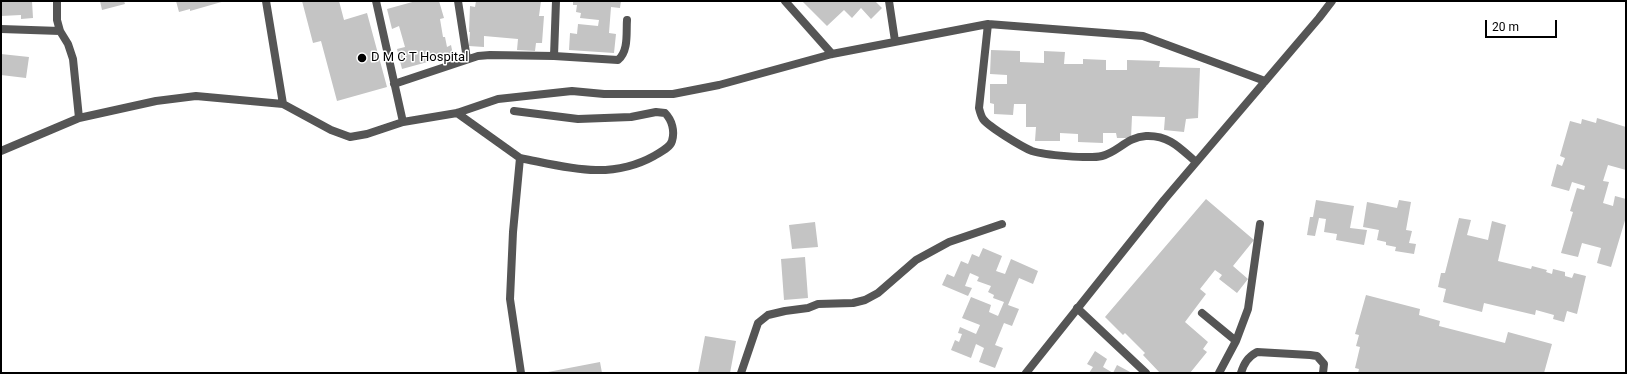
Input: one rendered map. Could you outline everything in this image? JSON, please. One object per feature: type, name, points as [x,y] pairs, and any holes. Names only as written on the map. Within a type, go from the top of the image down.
[{"type":"street","points":[[57,1],[56,20],[60,31],[68,44],[73,59],[79,118]]},
{"type":"street","points":[[266,1],[283,104]]},
{"type":"street","points":[[376,1],[403,122]]},
{"type":"street","points":[[458,1],[467,59]]},
{"type":"street","points":[[554,56],[556,1]]},
{"type":"street","points":[[785,1],[832,54]]},
{"type":"street","points":[[889,1],[895,41]]},
{"type":"street","points":[[1026,373],[1196,162],[1332,1]]},
{"type":"street","points":[[394,84],[467,59],[490,55],[554,56],[618,60],[623,56],[625,48],[627,20]]},
{"type":"street","points":[[988,24],[978,108],[984,120],[1024,148],[1051,154],[1094,157],[1103,156],[1129,140],[1146,136],[1163,138],[1174,142],[1196,162]]},
{"type":"street","points":[[1,151],[79,118],[156,101],[196,96],[283,104],[331,130],[350,137],[367,134],[403,122],[457,113],[498,99],[572,92],[604,94],[673,94],[720,85],[832,54],[988,24],[1143,36],[1265,81]]},
{"type":"street","points":[[1,29],[60,31]]},
{"type":"street","points":[[457,113],[520,158],[585,170],[605,170],[642,162],[662,151],[671,144],[674,133],[669,117],[665,113],[656,112],[631,117],[578,120],[514,111]]},
{"type":"street","points":[[520,158],[513,232],[510,299],[521,373]]},
{"type":"street","points":[[741,373],[758,323],[768,315],[808,308],[818,304],[853,303],[865,300],[878,293],[916,260],[949,242],[1002,224]]},
{"type":"street","points":[[1219,373],[1236,341],[1248,309],[1260,224]]},
{"type":"street","points":[[1077,308],[1146,373]]},
{"type":"street","points":[[1202,313],[1236,341]]},
{"type":"street","points":[[1241,373],[1246,361],[1257,352],[1310,354],[1317,356],[1324,364],[1323,373]]},
{"type":"building","points":[[1,1],[32,1],[33,18],[21,19],[21,15],[1,16]]},
{"type":"building","points":[[100,1],[124,1],[125,4],[102,10]]},
{"type":"building","points":[[176,1],[225,1],[190,11],[190,9],[179,12]]},
{"type":"building","points":[[302,1],[339,1],[344,20],[367,13],[387,87],[337,101],[321,41],[313,43]]},
{"type":"building","points":[[416,1],[439,1],[444,18],[440,19],[443,37],[445,37],[447,47],[451,45],[453,55],[402,69],[397,49],[405,47],[399,26],[392,29],[387,9]]},
{"type":"building","points":[[476,1],[541,1],[539,16],[544,16],[542,43],[536,43],[535,51],[517,50],[518,39],[484,36],[484,47],[469,46],[470,6],[475,7]]},
{"type":"building","points":[[573,1],[621,1],[620,8],[611,7],[609,33],[616,34],[614,53],[569,50],[570,33],[577,34],[578,24],[598,26],[599,20],[580,18],[581,13],[576,12],[577,5],[573,5]]},
{"type":"building","points":[[802,1],[875,1],[882,8],[871,19],[861,8],[852,18],[844,10],[827,26]]},
{"type":"building","points":[[991,50],[1020,51],[1020,62],[1044,63],[1044,51],[1065,52],[1064,64],[1083,64],[1083,59],[1106,60],[1106,70],[1127,70],[1127,60],[1160,61],[1159,67],[1200,68],[1198,118],[1186,119],[1184,132],[1164,130],[1165,117],[1132,116],[1131,138],[1117,138],[1116,133],[1103,133],[1103,143],[1078,142],[1078,134],[1060,133],[1060,141],[1035,141],[1036,127],[1026,127],[1026,104],[1014,104],[1013,115],[994,114],[994,104],[990,103],[990,84],[1007,84],[1007,75],[990,74]]},
{"type":"building","points":[[1,54],[29,57],[26,78],[1,75]]},
{"type":"building","points":[[1597,118],[1626,127],[1626,170],[1608,165],[1603,181],[1609,182],[1603,203],[1613,206],[1615,196],[1626,199],[1626,217],[1611,267],[1597,263],[1601,248],[1582,243],[1578,257],[1561,253],[1573,212],[1570,211],[1577,188],[1584,190],[1585,186],[1572,182],[1569,191],[1551,186],[1557,164],[1562,166],[1565,158],[1560,156],[1570,121],[1581,124],[1582,119],[1596,123]]},
{"type":"building","points":[[1206,199],[1254,240],[1233,266],[1248,279],[1237,293],[1219,279],[1222,275],[1215,270],[1200,289],[1206,294],[1185,322],[1208,342],[1203,349],[1207,352],[1190,373],[1160,373],[1143,355],[1145,353],[1125,333],[1123,335],[1105,317]]},
{"type":"building","points":[[1316,200],[1354,206],[1350,228],[1367,230],[1364,245],[1336,240],[1337,234],[1324,232],[1326,219],[1319,218],[1315,236],[1307,235],[1310,217],[1313,217]]},
{"type":"building","points":[[1399,200],[1411,202],[1406,230],[1412,231],[1409,243],[1416,244],[1414,254],[1395,251],[1396,247],[1386,245],[1386,242],[1377,240],[1379,230],[1363,227],[1367,202],[1397,208]]},
{"type":"building","points":[[1459,218],[1471,220],[1467,235],[1488,240],[1492,221],[1506,225],[1498,261],[1531,269],[1532,266],[1547,270],[1546,272],[1552,274],[1553,269],[1565,272],[1565,276],[1572,278],[1574,273],[1586,276],[1577,314],[1567,311],[1564,322],[1553,319],[1554,315],[1536,310],[1535,315],[1484,303],[1482,312],[1443,302],[1446,289],[1438,287],[1441,273],[1445,273]]},
{"type":"building","points":[[815,222],[818,247],[792,249],[789,225]]},
{"type":"building","points":[[983,248],[1002,256],[996,271],[1005,274],[1011,259],[1038,271],[1033,284],[1019,278],[1008,305],[1019,309],[1012,326],[1004,323],[995,345],[1003,348],[995,368],[979,362],[984,348],[976,344],[971,358],[951,350],[955,340],[959,342],[962,334],[958,333],[960,327],[976,334],[980,325],[962,318],[971,297],[991,305],[989,312],[998,316],[1004,302],[993,298],[994,295],[988,292],[991,286],[977,281],[979,277],[970,273],[965,286],[972,288],[968,296],[942,285],[947,274],[954,277],[961,261],[968,264],[972,254],[979,257]]},
{"type":"building","points":[[805,257],[808,298],[784,300],[781,259]]},
{"type":"building","points":[[1366,295],[1420,309],[1419,315],[1440,321],[1439,326],[1505,343],[1508,332],[1552,344],[1544,373],[1358,373],[1359,369],[1355,368],[1360,347],[1356,346],[1359,335],[1355,334]]},
{"type":"building","points":[[705,336],[736,341],[730,373],[698,373]]},
{"type":"building","points":[[1095,351],[1107,359],[1103,367],[1113,373],[1089,373],[1093,367],[1087,364]]},
{"type":"building","points":[[600,362],[602,373],[548,373],[548,372]]},
{"type":"building","points":[[1117,365],[1132,373],[1113,373]]},
{"type":"place","name":"D M C T Hospital","points":[[362,58]]}]
